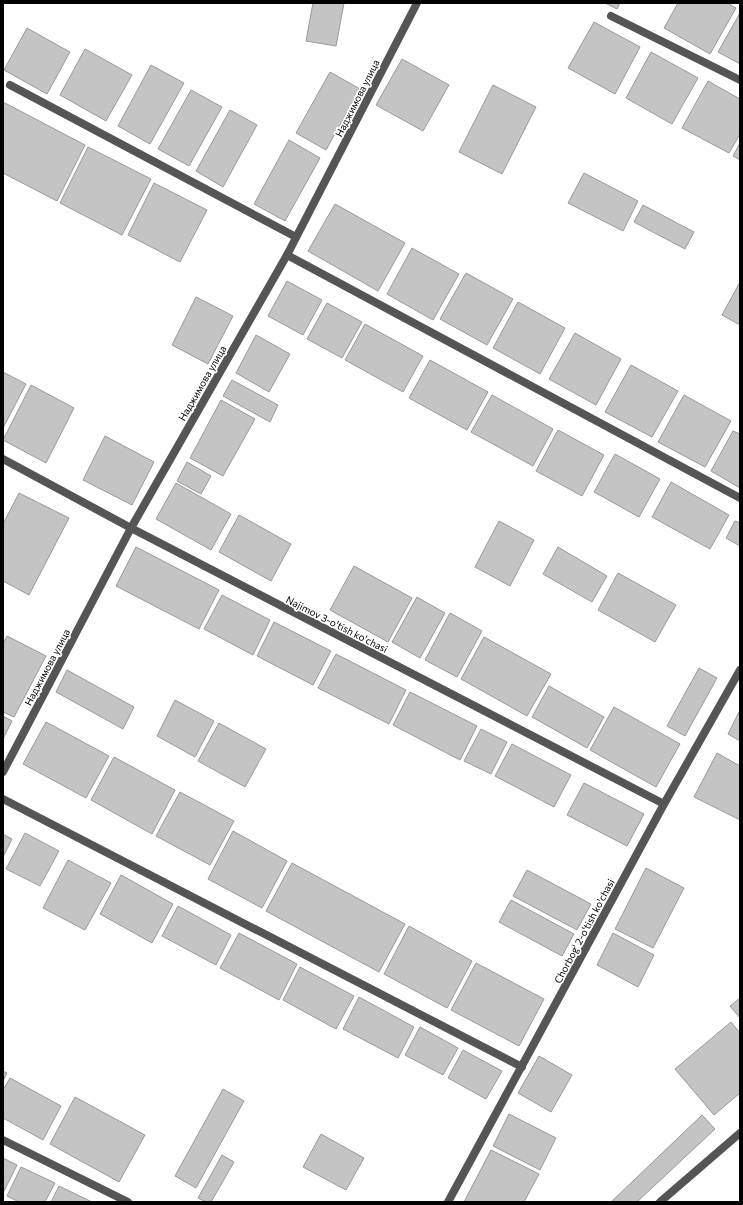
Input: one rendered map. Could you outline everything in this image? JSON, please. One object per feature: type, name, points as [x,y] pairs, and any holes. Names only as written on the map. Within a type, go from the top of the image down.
[{"type":"street","name":"Наджимова улица","points":[[3,772],[131,528],[287,255],[417,3]]},
{"type":"street","points":[[611,16],[740,80]]},
{"type":"street","points":[[10,85],[296,237]]},
{"type":"street","points":[[287,255],[740,498]]},
{"type":"street","name":"Najimov 3-o'tish ko'chasi","points":[[3,459],[131,528],[664,804]]},
{"type":"street","name":"Chorbog' 2-o'tish ko'chasi","points":[[448,1202],[664,804],[740,670]]},
{"type":"street","points":[[3,799],[522,1067]]},
{"type":"street","points":[[660,1202],[740,1133]]},
{"type":"street","points":[[3,1140],[128,1202]]},
{"type":"building","points":[[313,3],[344,3],[336,46],[306,41]]},
{"type":"building","points":[[605,3],[620,3],[617,9]]},
{"type":"building","points":[[678,3],[727,3],[736,8],[710,54],[664,28]]},
{"type":"building","points":[[740,13],[740,64],[718,52]]},
{"type":"building","points":[[594,22],[640,47],[615,94],[568,68]]},
{"type":"building","points":[[27,28],[70,52],[47,94],[4,70]]},
{"type":"building","points":[[85,49],[132,75],[106,121],[60,95]]},
{"type":"building","points":[[651,52],[698,78],[672,124],[626,98]]},
{"type":"building","points":[[402,59],[449,85],[423,131],[376,105]]},
{"type":"building","points":[[151,65],[184,83],[150,144],[118,126]]},
{"type":"building","points":[[330,72],[360,89],[326,150],[296,133]]},
{"type":"building","points":[[708,81],[740,99],[740,134],[729,153],[682,128]]},
{"type":"building","points":[[493,85],[536,107],[502,174],[459,152]]},
{"type":"building","points":[[191,90],[222,107],[189,166],[158,149]]},
{"type":"building","points":[[3,102],[85,145],[57,201],[3,173]]},
{"type":"building","points":[[230,110],[257,125],[223,187],[196,171]]},
{"type":"building","points":[[289,140],[320,158],[285,221],[254,204]]},
{"type":"building","points":[[740,143],[740,160],[733,156]]},
{"type":"building","points":[[88,147],[151,179],[122,235],[60,203]]},
{"type":"building","points":[[584,173],[638,201],[623,231],[568,203]]},
{"type":"building","points":[[154,183],[207,210],[180,262],[128,235]]},
{"type":"building","points":[[335,204],[405,243],[378,291],[308,251]]},
{"type":"building","points":[[643,205],[694,232],[685,249],[634,222]]},
{"type":"building","points":[[412,248],[459,274],[433,320],[387,294]]},
{"type":"building","points":[[466,273],[513,299],[487,345],[440,319]]},
{"type":"building","points":[[287,281],[322,300],[303,335],[268,316]]},
{"type":"building","points":[[740,282],[740,325],[722,315]]},
{"type":"building","points":[[196,297],[233,316],[208,364],[172,345]]},
{"type":"building","points":[[518,302],[565,328],[540,374],[493,348]]},
{"type":"building","points":[[327,303],[362,322],[342,358],[307,339]]},
{"type":"building","points":[[365,324],[423,356],[403,392],[345,360]]},
{"type":"building","points":[[575,333],[621,359],[596,405],[549,379]]},
{"type":"building","points":[[256,335],[290,354],[269,392],[236,373]]},
{"type":"building","points":[[430,360],[488,392],[467,430],[409,398]]},
{"type":"building","points":[[631,365],[678,391],[652,437],[605,412]]},
{"type":"building","points":[[3,372],[26,384],[3,428]]},
{"type":"building","points":[[232,380],[278,405],[270,422],[223,396]]},
{"type":"building","points":[[31,385],[74,408],[46,463],[3,440]]},
{"type":"building","points":[[492,395],[553,429],[533,466],[471,432]]},
{"type":"building","points":[[684,395],[731,421],[705,467],[658,442]]},
{"type":"building","points":[[221,400],[255,419],[223,476],[190,458]]},
{"type":"building","points":[[558,430],[604,455],[582,496],[536,471]]},
{"type":"building","points":[[733,431],[740,434],[740,488],[711,471]]},
{"type":"building","points":[[105,436],[154,462],[132,505],[83,480]]},
{"type":"building","points":[[615,454],[660,479],[639,517],[594,492]]},
{"type":"building","points":[[187,462],[211,476],[201,494],[177,481]]},
{"type":"building","points":[[671,482],[729,515],[710,549],[652,517]]},
{"type":"building","points":[[176,483],[231,514],[211,550],[156,519]]},
{"type":"building","points":[[19,493],[69,518],[29,595],[3,581],[3,524]]},
{"type":"building","points":[[239,515],[291,544],[271,581],[219,552]]},
{"type":"building","points":[[499,521],[534,540],[510,586],[475,567]]},
{"type":"building","points":[[735,521],[740,523],[740,546],[726,538]]},
{"type":"building","points":[[136,547],[219,590],[199,629],[116,586]]},
{"type":"building","points":[[558,547],[607,576],[592,602],[543,574]]},
{"type":"building","points":[[354,566],[412,598],[388,642],[330,610]]},
{"type":"building","points":[[618,573],[676,605],[655,642],[598,610]]},
{"type":"building","points":[[222,595],[270,620],[253,655],[204,629]]},
{"type":"building","points":[[417,597],[445,613],[420,658],[392,642]]},
{"type":"building","points":[[450,613],[482,631],[457,677],[425,660]]},
{"type":"building","points":[[274,622],[331,651],[313,685],[257,656]]},
{"type":"building","points":[[7,636],[46,656],[14,717],[3,712],[3,644]]},
{"type":"building","points":[[484,637],[551,674],[527,716],[461,679]]},
{"type":"building","points":[[336,654],[406,690],[389,724],[318,688]]},
{"type":"building","points":[[699,668],[717,678],[685,736],[667,726]]},
{"type":"building","points":[[67,670],[134,707],[123,729],[56,692]]},
{"type":"building","points":[[549,686],[604,717],[587,748],[532,717]]},
{"type":"building","points":[[410,692],[477,726],[460,760],[393,725]]},
{"type":"building","points":[[175,700],[214,721],[195,757],[157,736]]},
{"type":"building","points":[[614,707],[680,744],[656,787],[590,750]]},
{"type":"building","points":[[740,710],[740,741],[728,734]]},
{"type":"building","points":[[3,716],[12,721],[3,739]]},
{"type":"building","points":[[46,722],[109,756],[86,798],[23,764]]},
{"type":"building","points":[[219,723],[266,749],[245,787],[198,761]]},
{"type":"building","points":[[481,729],[507,742],[491,774],[464,761]]},
{"type":"building","points":[[512,744],[571,775],[554,807],[495,776]]},
{"type":"building","points":[[717,753],[740,766],[740,820],[694,797]]},
{"type":"building","points":[[114,757],[175,790],[152,834],[91,800]]},
{"type":"building","points":[[584,783],[644,814],[627,846],[567,815]]},
{"type":"building","points":[[180,792],[234,821],[210,865],[156,836]]},
{"type":"building","points":[[233,831],[287,861],[262,908],[208,879]]},
{"type":"building","points":[[25,833],[59,851],[40,886],[6,869]]},
{"type":"building","points":[[3,834],[12,839],[3,857]]},
{"type":"building","points":[[68,860],[111,883],[85,930],[43,908]]},
{"type":"building","points":[[292,863],[405,924],[379,972],[266,911]]},
{"type":"building","points":[[646,868],[684,888],[653,948],[615,929]]},
{"type":"building","points":[[527,870],[591,904],[577,930],[513,896]]},
{"type":"building","points":[[121,875],[173,904],[152,943],[100,914]]},
{"type":"building","points":[[511,900],[574,934],[562,956],[499,922]]},
{"type":"building","points":[[178,906],[231,935],[216,965],[162,936]]},
{"type":"building","points":[[409,926],[472,961],[447,1008],[384,974]]},
{"type":"building","points":[[239,933],[297,964],[279,1000],[220,968]]},
{"type":"building","points":[[613,933],[654,955],[638,987],[597,965]]},
{"type":"building","points":[[476,963],[544,999],[519,1046],[451,1010]]},
{"type":"building","points":[[300,967],[354,996],[336,1029],[283,1000]]},
{"type":"building","points":[[359,997],[414,1027],[398,1058],[343,1029]]},
{"type":"building","points":[[740,998],[740,1018],[730,1006]]},
{"type":"building","points":[[731,1022],[740,1033],[740,1093],[714,1115],[675,1069]]},
{"type":"building","points":[[420,1027],[458,1048],[443,1075],[405,1055]]},
{"type":"building","points":[[463,1050],[502,1071],[486,1099],[448,1078]]},
{"type":"building","points":[[539,1056],[572,1075],[551,1112],[518,1093]]},
{"type":"building","points":[[3,1071],[7,1073],[3,1081]]},
{"type":"building","points":[[10,1078],[61,1106],[43,1140],[3,1118],[3,1090]]},
{"type":"building","points":[[223,1089],[244,1101],[196,1188],[175,1176]]},
{"type":"building","points":[[75,1097],[145,1135],[119,1182],[50,1144]]},
{"type":"building","points":[[509,1114],[556,1138],[540,1170],[493,1146]]},
{"type":"building","points":[[702,1115],[715,1129],[637,1202],[611,1202]]},
{"type":"building","points":[[321,1134],[364,1158],[346,1190],[303,1167]]},
{"type":"building","points":[[491,1150],[539,1174],[524,1202],[464,1202]]},
{"type":"building","points":[[222,1155],[234,1162],[211,1202],[206,1202],[198,1198]]},
{"type":"building","points":[[3,1158],[17,1165],[3,1193]]},
{"type":"building","points":[[21,1167],[55,1183],[45,1202],[19,1202],[7,1196]]},
{"type":"building","points":[[59,1186],[92,1202],[51,1202]]}]
